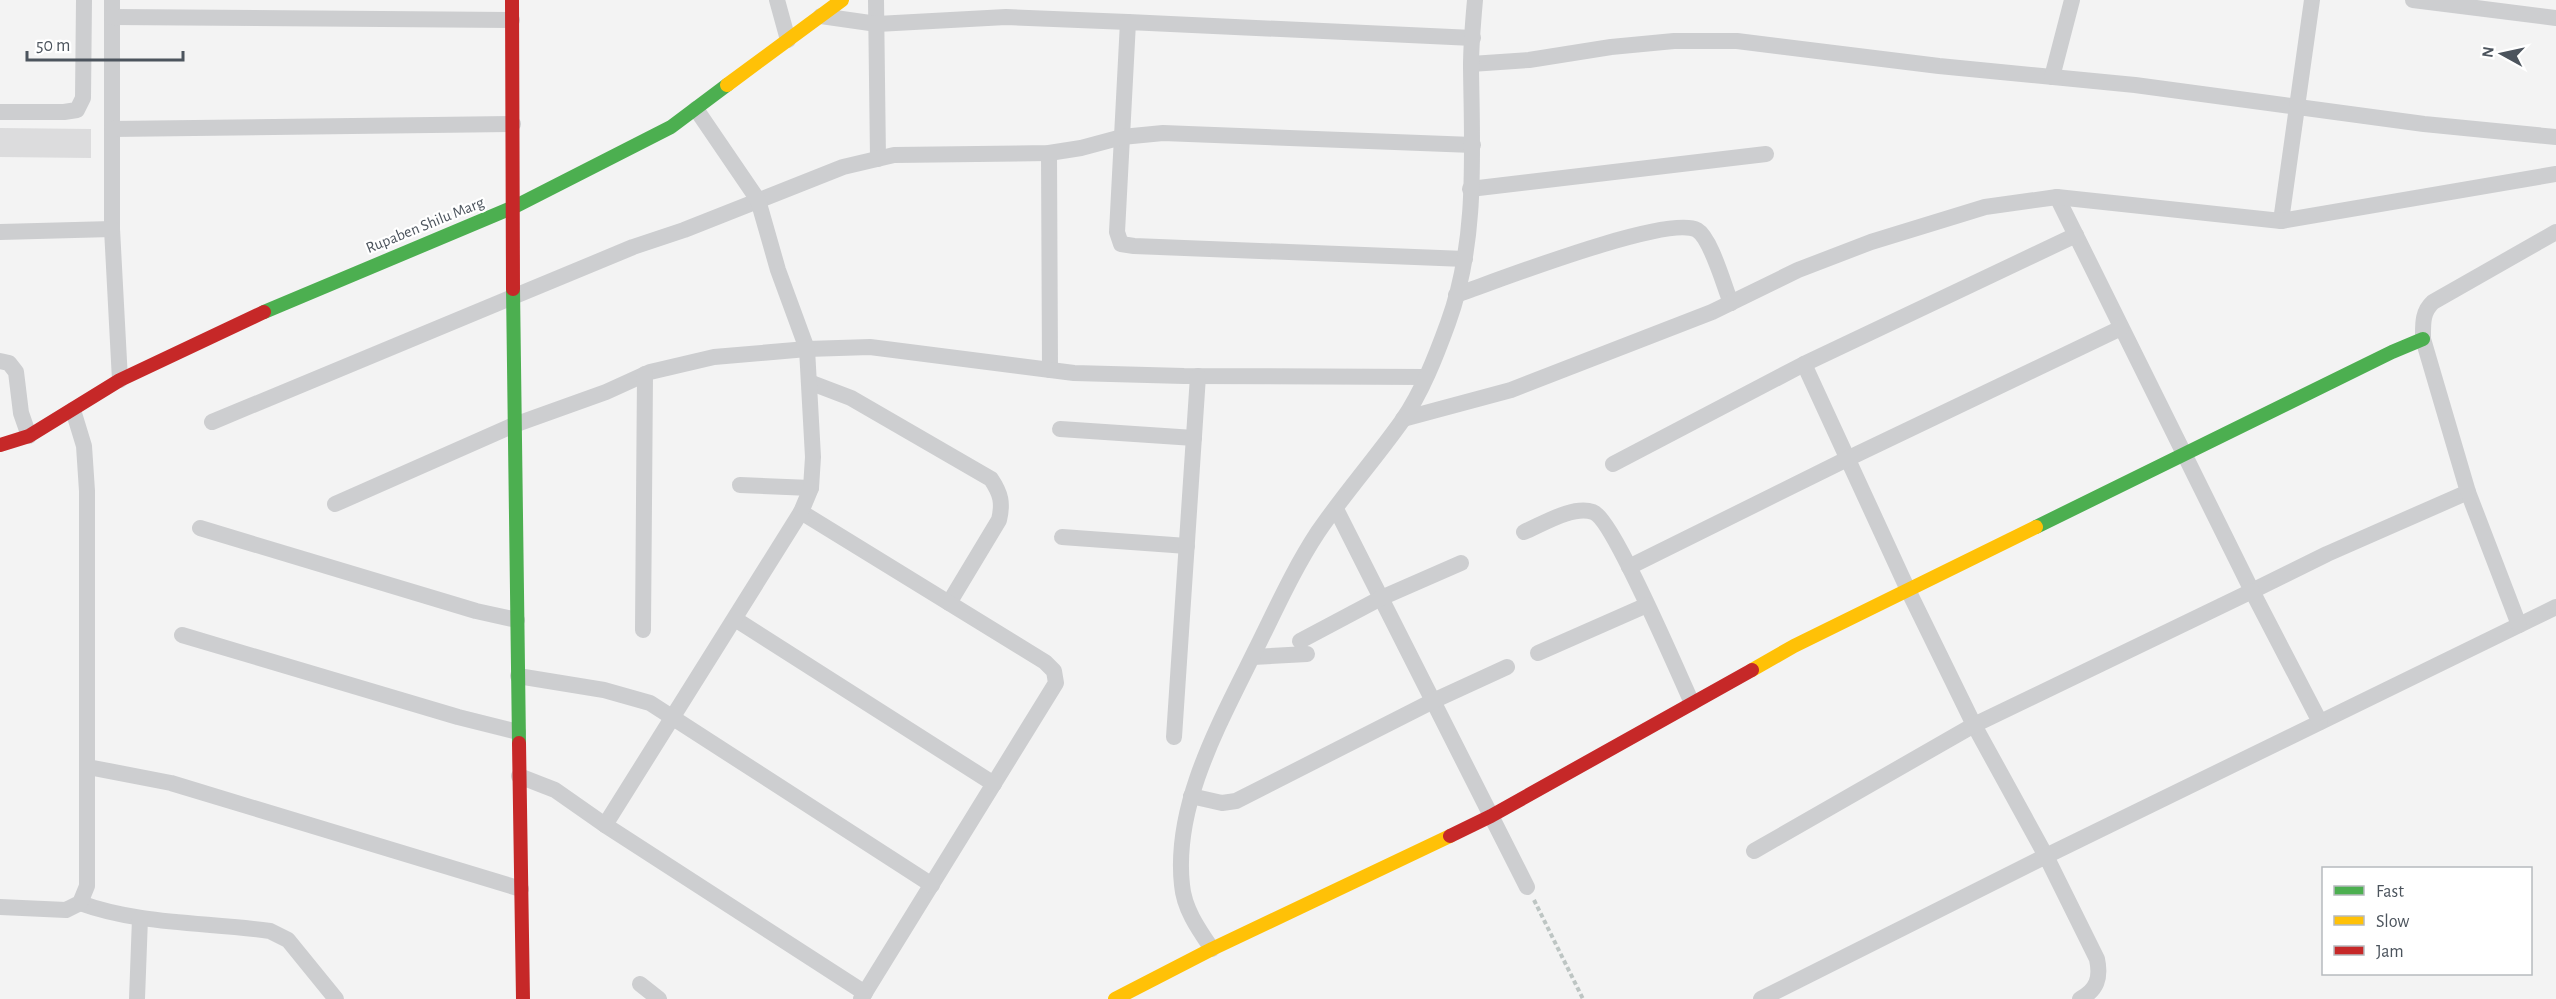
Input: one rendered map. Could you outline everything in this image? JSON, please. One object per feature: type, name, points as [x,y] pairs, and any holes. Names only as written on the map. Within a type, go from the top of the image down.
[{"type":"street","points":[[0,112],[77,110],[83,98],[84,0]]},
{"type":"street","points":[[512,0],[514,425],[523,999]]},
{"type":"street","points":[[777,0],[788,40]]},
{"type":"street","name":"Rupaben Shilu Marg","points":[[0,445],[29,436],[120,380],[280,305],[514,207],[671,127],[842,0]]},
{"type":"street","points":[[876,0],[878,159]]},
{"type":"street","points":[[1212,949],[1194,922],[1182,886],[1183,848],[1191,796],[1216,733],[1292,577],[1318,532],[1403,419],[1425,377],[1450,320],[1465,259],[1473,145],[1471,64],[1474,0]]},
{"type":"street","points":[[2052,77],[2072,0]]},
{"type":"street","points":[[2281,221],[2312,0]]},
{"type":"street","points":[[2413,0],[2556,18]]},
{"type":"street","points":[[120,380],[112,229],[112,8],[512,20]]},
{"type":"street","points":[[821,16],[877,24],[1006,17],[1473,38]]},
{"type":"street","points":[[1128,22],[1117,232],[1121,244],[1465,259]]},
{"type":"street","points":[[1471,64],[1529,60],[1611,47],[1674,41],[1737,41],[2298,106],[2424,124],[2556,137]]},
{"type":"street","points":[[605,825],[801,512],[811,488],[813,457],[807,349],[778,270],[758,200],[696,109]]},
{"type":"street","points":[[112,129],[513,124]]},
{"type":"street","points":[[212,422],[515,295],[843,167],[894,155],[1049,153],[1081,148],[1122,137],[1163,133],[1473,145]]},
{"type":"street","points":[[1049,153],[1050,370]]},
{"type":"street","points":[[1470,189],[1766,154]]},
{"type":"street","points":[[1403,419],[1511,390],[1731,303],[1798,270],[1871,242],[1984,207],[2056,196],[2281,221],[2556,174]]},
{"type":"street","points":[[2056,196],[2183,454],[2320,722]]},
{"type":"street","points":[[1456,295],[1623,237],[1678,227],[1696,229],[1706,237],[1731,303]]},
{"type":"street","points":[[0,232],[112,229]]},
{"type":"street","points":[[2519,625],[2468,492],[2423,339],[2423,319],[2426,308],[2433,302],[2556,232]]},
{"type":"street","points":[[1613,464],[1804,364],[2076,235]]},
{"type":"street","points":[[1629,567],[1847,459],[2121,328]]},
{"type":"street","points":[[1115,999],[1212,949],[1491,816],[1794,646],[2183,454],[2423,339]]},
{"type":"street","points":[[335,504],[514,425],[606,392],[645,374],[714,357],[807,349],[870,347],[1074,373],[1425,377]]},
{"type":"street","points":[[0,361],[9,363],[16,372],[21,413],[29,436]]},
{"type":"street","points":[[1804,364],[1908,590],[1974,725],[2046,856],[2097,959],[2100,973],[2096,986],[2080,999]]},
{"type":"street","points":[[643,630],[645,374]]},
{"type":"street","points":[[1174,737],[1198,376]]},
{"type":"street","points":[[809,382],[851,398],[991,478],[1001,494],[1002,507],[999,520],[949,603]]},
{"type":"street","points":[[0,907],[66,910],[80,903],[87,886],[87,491],[84,446],[73,410]]},
{"type":"street","points":[[1060,429],[1194,438]]},
{"type":"street","points":[[740,485],[811,488]]},
{"type":"street","points":[[1754,851],[1974,725],[2327,554],[2468,492]]},
{"type":"street","points":[[1336,508],[1527,887]]},
{"type":"street","points":[[1524,532],[1570,513],[1585,510],[1597,513],[1606,524],[1629,567],[1692,703]]},
{"type":"street","points":[[519,776],[555,790],[863,996],[1056,683],[1054,671],[1045,662],[801,512]]},
{"type":"street","points":[[200,528],[476,611],[517,620]]},
{"type":"street","points":[[1062,537],[1187,546]]},
{"type":"street","points":[[1253,657],[1304,647],[1381,598],[1461,563]]},
{"type":"street","points":[[1538,653],[1647,605]]},
{"type":"street","points":[[1761,999],[2046,856],[2556,607]]},
{"type":"street","points":[[735,619],[994,784]]},
{"type":"street","points":[[182,635],[458,717],[518,732]]},
{"type":"street","points":[[1191,796],[1222,803],[1236,801],[1433,701],[1507,668]]},
{"type":"street","points":[[518,676],[626,695],[650,704],[674,717],[932,885]]},
{"type":"street","points":[[88,767],[171,783],[521,889]]},
{"type":"street","points":[[80,903],[107,913],[140,918],[270,931],[288,940],[336,999]]},
{"type":"street","points":[[137,999],[140,918]]},
{"type":"street","points":[[640,984],[659,999]]},
{"type":"path","points":[[1527,887],[1584,999]]},
{"type":"building","points":[[0,128],[91,129],[91,158],[0,157]]},
{"type":"traffic: fast","points":[[264,312],[514,207],[671,127],[727,85]]},
{"type":"traffic: fast","points":[[513,289],[519,743]]},
{"type":"traffic: fast","points":[[2036,527],[2392,352],[2423,339]]},
{"type":"traffic: slow","points":[[727,85],[842,0]]},
{"type":"traffic: slow","points":[[1752,670],[1794,646],[2036,527]]},
{"type":"traffic: slow","points":[[1115,999],[1212,949],[1450,836]]},
{"type":"traffic: jam","points":[[512,0],[513,289]]},
{"type":"traffic: jam","points":[[0,445],[29,436],[120,380],[264,312]]},
{"type":"traffic: jam","points":[[1450,836],[1491,816],[1752,670]]},
{"type":"traffic: jam","points":[[519,743],[523,999]]}]
